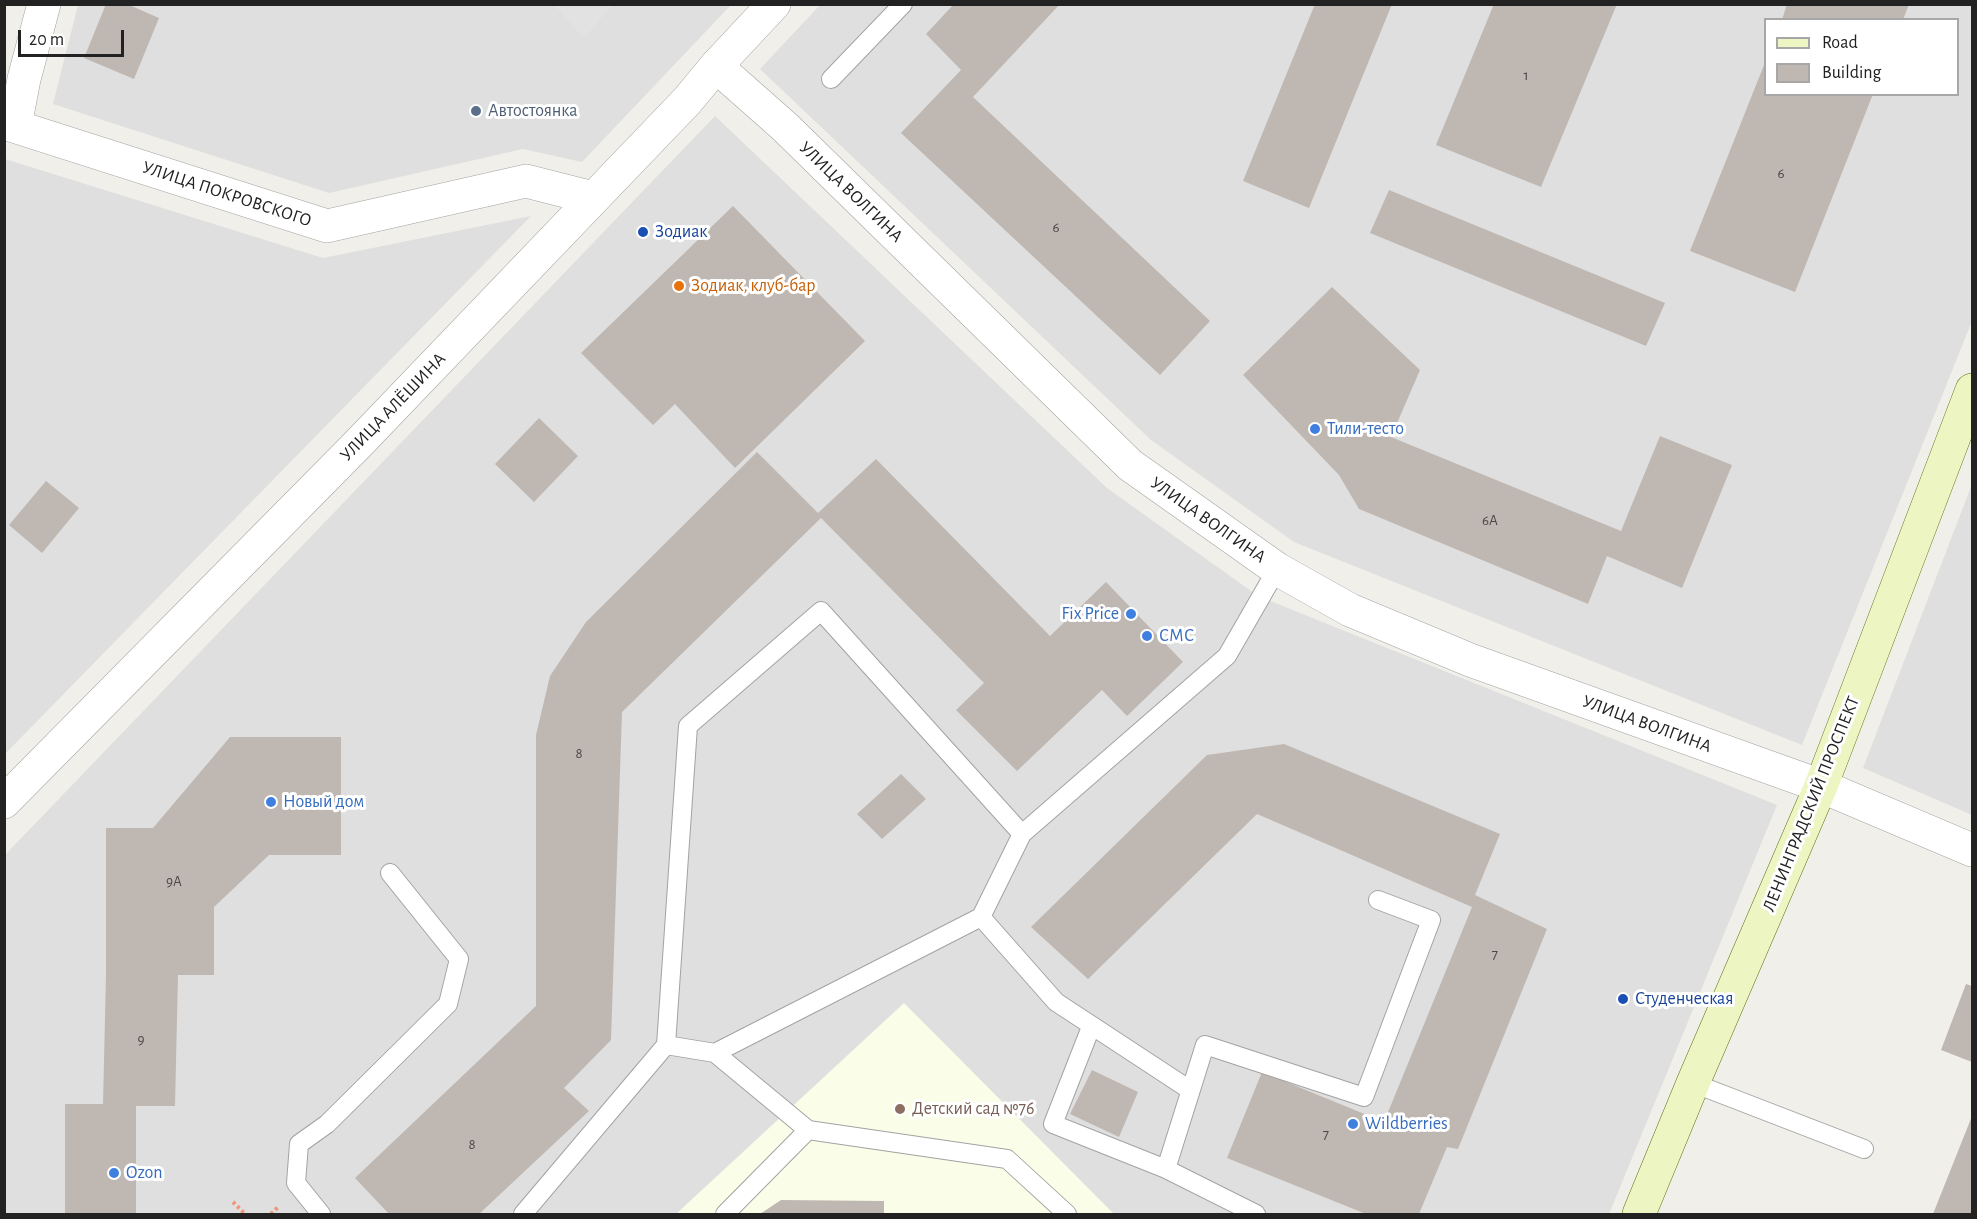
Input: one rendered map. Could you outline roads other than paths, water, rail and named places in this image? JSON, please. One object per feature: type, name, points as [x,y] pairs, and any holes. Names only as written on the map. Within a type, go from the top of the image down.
[{"type":"main road","name":"ЛЕНИНГРАДСКИЙ ПРОСПЕКТ","points":[[1639,1215],[1693,1083],[1821,786],[1972,390]]},
{"type":"street","points":[[10,124],[44,4]]},
{"type":"street","name":"УЛИЦА АЛЁШИНА","points":[[4,802],[357,445],[687,101],[774,4]]},
{"type":"street","name":"УЛИЦА ВОЛГИНА","points":[[716,66],[785,127],[1130,465],[1276,569],[1350,610],[1470,660],[1821,786],[1972,850]]},
{"type":"street","name":"УЛИЦА ПОКРОВСКОГО","points":[[10,124],[327,226],[526,181],[593,198]]},
{"type":"lane","points":[[831,79],[903,4]]},
{"type":"lane","points":[[715,1053],[981,917],[1022,834],[1227,656],[1276,569]]},
{"type":"lane","points":[[522,1215],[666,1045],[688,726],[821,611],[1022,834]]},
{"type":"lane","points":[[321,1215],[296,1183],[299,1144],[327,1124],[448,1004],[459,959],[390,873]]},
{"type":"lane","points":[[1166,1169],[1204,1045],[1364,1097],[1431,920],[1378,900]]},
{"type":"lane","points":[[981,917],[1056,1002],[1190,1090]]},
{"type":"lane","points":[[1091,1027],[1053,1124],[1166,1169],[1256,1215]]},
{"type":"lane","points":[[666,1045],[715,1053],[808,1130],[1007,1159],[1067,1215]]},
{"type":"lane","points":[[1693,1083],[1864,1149]]},
{"type":"lane","points":[[725,1215],[808,1130]]},
{"type":"place","name":"Автостоянка","points":[[476,111]]},
{"type":"place","name":"Зодиак","points":[[643,232]]},
{"type":"place","name":"Зодиак, клуб-бар","points":[[679,286]]},
{"type":"place","name":"Тили-тесто","points":[[1315,429]]},
{"type":"place","name":"Fix Price","points":[[1131,614]]},
{"type":"place","name":"СМС","points":[[1147,636]]},
{"type":"place","name":"Новый дом","points":[[271,802]]},
{"type":"place","name":"Студенческая","points":[[1623,999]]},
{"type":"place","name":"Детский сад №76","points":[[900,1109]]},
{"type":"place","name":"Wildberries","points":[[1353,1124]]},
{"type":"place","name":"Ozon","points":[[114,1173]]}]
